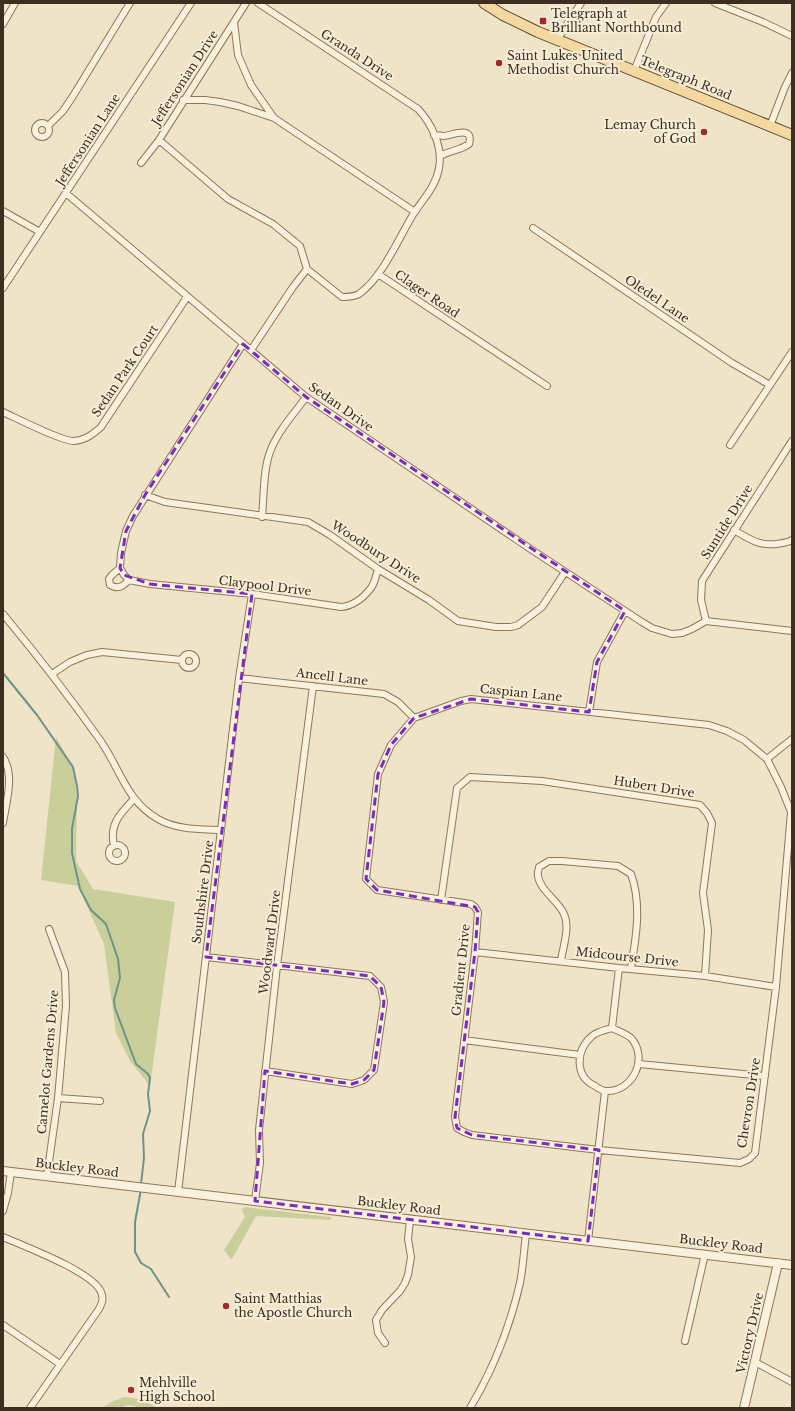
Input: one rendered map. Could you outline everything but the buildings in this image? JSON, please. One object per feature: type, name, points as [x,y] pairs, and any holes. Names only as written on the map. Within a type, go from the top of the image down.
[{"type":"main road","name":"Telegraph Road","points":[[484,3],[514,20],[557,40],[792,135]]},
{"type":"street","points":[[3,24],[5,15],[15,3]]},
{"type":"street","points":[[48,126],[63,111],[73,96],[130,3]]},
{"type":"street","name":"Jeffersonian Lane","points":[[3,288],[67,194],[191,3]]},
{"type":"street","name":"Jeffersonian Drive","points":[[141,163],[159,140],[246,3]]},
{"type":"street","name":"Granda Drive","points":[[258,3],[418,109],[428,121],[440,156],[439,168],[430,192],[415,212],[378,274]]},
{"type":"street","points":[[557,40],[580,3]]},
{"type":"street","points":[[634,71],[656,17],[666,3]]},
{"type":"street","points":[[715,3],[763,22],[792,36]]},
{"type":"street","points":[[234,22],[238,55],[251,85],[274,118]]},
{"type":"street","points":[[770,126],[785,86],[792,73]]},
{"type":"street","points":[[183,100],[220,102],[238,106],[274,118],[415,212]]},
{"type":"street","points":[[434,135],[444,136],[466,132],[469,135],[469,144],[466,147],[449,151],[440,156]]},
{"type":"street","points":[[159,140],[228,199],[273,224],[300,246],[307,269],[292,287],[251,350]]},
{"type":"street","name":"Sedan Drive","points":[[67,194],[306,397],[565,572],[652,628],[672,634],[687,631],[706,621]]},
{"type":"street","points":[[3,211],[40,232]]},
{"type":"street","name":"Oledel Lane","points":[[533,228],[732,363],[770,385]]},
{"type":"street","name":"Clager Road","points":[[307,269],[342,297],[358,295],[378,274],[546,386]]},
{"type":"street","name":"Sedan Park Court","points":[[3,412],[73,441],[90,437],[101,427],[187,297]]},
{"type":"street","name":"Claypool Drive","points":[[243,344],[145,495],[126,531],[121,554],[120,568],[109,579],[110,585],[121,587],[129,580],[150,584],[252,594],[348,606],[354,604],[372,587],[378,569]]},
{"type":"street","points":[[730,445],[791,354]]},
{"type":"street","points":[[262,517],[266,470],[270,452],[277,437],[306,397]]},
{"type":"street","name":"Suntide Drive","points":[[706,621],[701,600],[702,581],[792,441]]},
{"type":"street","name":"Woodbury Drive","points":[[145,495],[165,502],[262,517],[308,522],[330,534],[378,569],[429,600],[458,621],[504,628],[518,625],[542,607],[565,572]]},
{"type":"street","points":[[734,530],[750,540],[766,545],[788,542],[792,540]]},
{"type":"street","points":[[120,568],[129,580]]},
{"type":"street","name":"Southshire Drive","points":[[178,1192],[239,678],[252,594]]},
{"type":"street","points":[[589,712],[597,662],[625,611]]},
{"type":"street","points":[[3,614],[52,674],[101,741],[134,799],[159,820],[175,826],[221,830]]},
{"type":"street","points":[[706,621],[792,631]]},
{"type":"street","points":[[52,674],[70,662],[87,655],[102,652],[182,660]]},
{"type":"street","name":"Ancell Lane","points":[[239,678],[384,694],[398,702],[414,718]]},
{"type":"street","name":"Woodward Drive","points":[[255,1201],[260,1163],[259,1130],[265,1071],[313,686]]},
{"type":"street","name":"Caspian Lane","points":[[366,879],[378,774],[391,745],[414,718],[461,700],[471,699],[709,725],[727,731],[744,740],[767,759]]},
{"type":"street","points":[[767,759],[792,739]]},
{"type":"street","points":[[3,757],[6,761],[9,778],[3,823]]},
{"type":"street","name":"Chevron Drive","points":[[457,1128],[472,1135],[599,1150],[740,1163],[749,1160],[755,1153],[776,987],[792,812],[767,759]]},
{"type":"street","name":"Hubert Drive","points":[[441,900],[457,788],[470,778],[542,781],[700,805],[707,813],[712,823],[704,894],[708,930],[705,976]]},
{"type":"street","points":[[114,846],[112,838],[113,829],[121,814],[134,799]]},
{"type":"street","points":[[560,961],[567,928],[563,912],[544,889],[538,876],[539,867],[549,861],[618,866],[631,874],[636,887],[637,933],[631,968]]},
{"type":"street","name":"Gradient Drive","points":[[366,879],[377,890],[471,904],[478,912],[475,952],[455,1117],[457,1128]]},
{"type":"street","name":"Camelot Gardens Drive","points":[[47,1176],[58,1098],[66,1006],[65,972],[48,929]]},
{"type":"street","name":"Midcourse Drive","points":[[475,952],[705,976],[776,987]]},
{"type":"street","points":[[206,957],[370,976],[381,987],[384,1002],[374,1070],[364,1080],[352,1084],[265,1071]]},
{"type":"street","points":[[612,1028],[619,968]]},
{"type":"street","points":[[612,1028],[631,1038],[638,1052],[639,1064],[634,1076],[626,1085],[605,1091],[588,1083],[579,1068],[580,1055],[585,1044],[593,1035],[600,1031],[612,1028]]},
{"type":"street","points":[[464,1040],[580,1055]]},
{"type":"street","points":[[639,1064],[765,1076]]},
{"type":"street","points":[[588,1241],[605,1091]]},
{"type":"street","points":[[58,1098],[100,1101]]},
{"type":"street","points":[[3,1211],[8,1193],[7,1171]]},
{"type":"street","name":"Buckley Road","points":[[7,1171],[792,1265]]},
{"type":"street","points":[[385,1343],[378,1333],[376,1320],[382,1310],[400,1291],[408,1275],[411,1257],[408,1239],[410,1220]]},
{"type":"street","points":[[470,1408],[489,1372],[505,1335],[520,1282],[526,1234]]},
{"type":"street","points":[[3,1237],[66,1265],[95,1283],[101,1291],[103,1300],[99,1309],[30,1408]]},
{"type":"street","points":[[685,1341],[705,1254]]},
{"type":"street","name":"Victory Drive","points":[[744,1408],[778,1263]]},
{"type":"street","points":[[3,1324],[60,1364]]},
{"type":"street","points":[[755,1362],[792,1382]]},
{"type":"highlighted area","points":[[243,344],[306,397],[625,611],[597,662],[589,712],[471,699],[414,718],[391,745],[378,774],[366,879],[377,890],[475,907],[478,912],[475,952],[455,1117],[457,1128],[472,1135],[599,1150],[588,1241],[255,1201],[265,1071],[352,1084],[364,1080],[374,1070],[384,1002],[381,987],[370,976],[206,957],[252,594],[150,584],[124,575],[120,568],[126,531],[145,495]]},
{"type":"green space","points":[[56,737],[74,769],[77,799],[76,861],[93,889],[175,902],[150,1086],[130,1061],[116,1033],[104,944],[78,886],[41,880]]},
{"type":"green space","points":[[244,1207],[331,1217],[331,1220],[256,1216],[232,1259],[224,1250],[245,1217],[242,1210]]},
{"type":"green space","points":[[124,1397],[140,1399],[158,1408],[142,1408],[129,1405],[117,1408],[102,1408],[111,1402]]},
{"type":"waterway","points":[[3,673],[37,715],[73,767],[78,796],[72,829],[72,853],[80,889],[91,910],[106,924],[118,959],[120,978],[114,1000],[115,1008],[136,1064],[148,1074],[150,1078],[148,1094],[150,1111],[143,1134],[144,1158],[141,1184]]},
{"type":"waterway","points":[[141,1189],[135,1222],[135,1252],[141,1263],[151,1269],[169,1297]]},
{"type":"place","name":"Telegraph at Brilliant Northbound","points":[[543,21]]},
{"type":"place","name":"Saint Lukes United Methodist Church","points":[[499,63]]},
{"type":"place","name":"Lemay Church of God","points":[[704,132]]},
{"type":"place","name":"Saint Matthias the Apostle Church","points":[[226,1306]]},
{"type":"place","name":"Mehlville High School","points":[[131,1390]]}]
